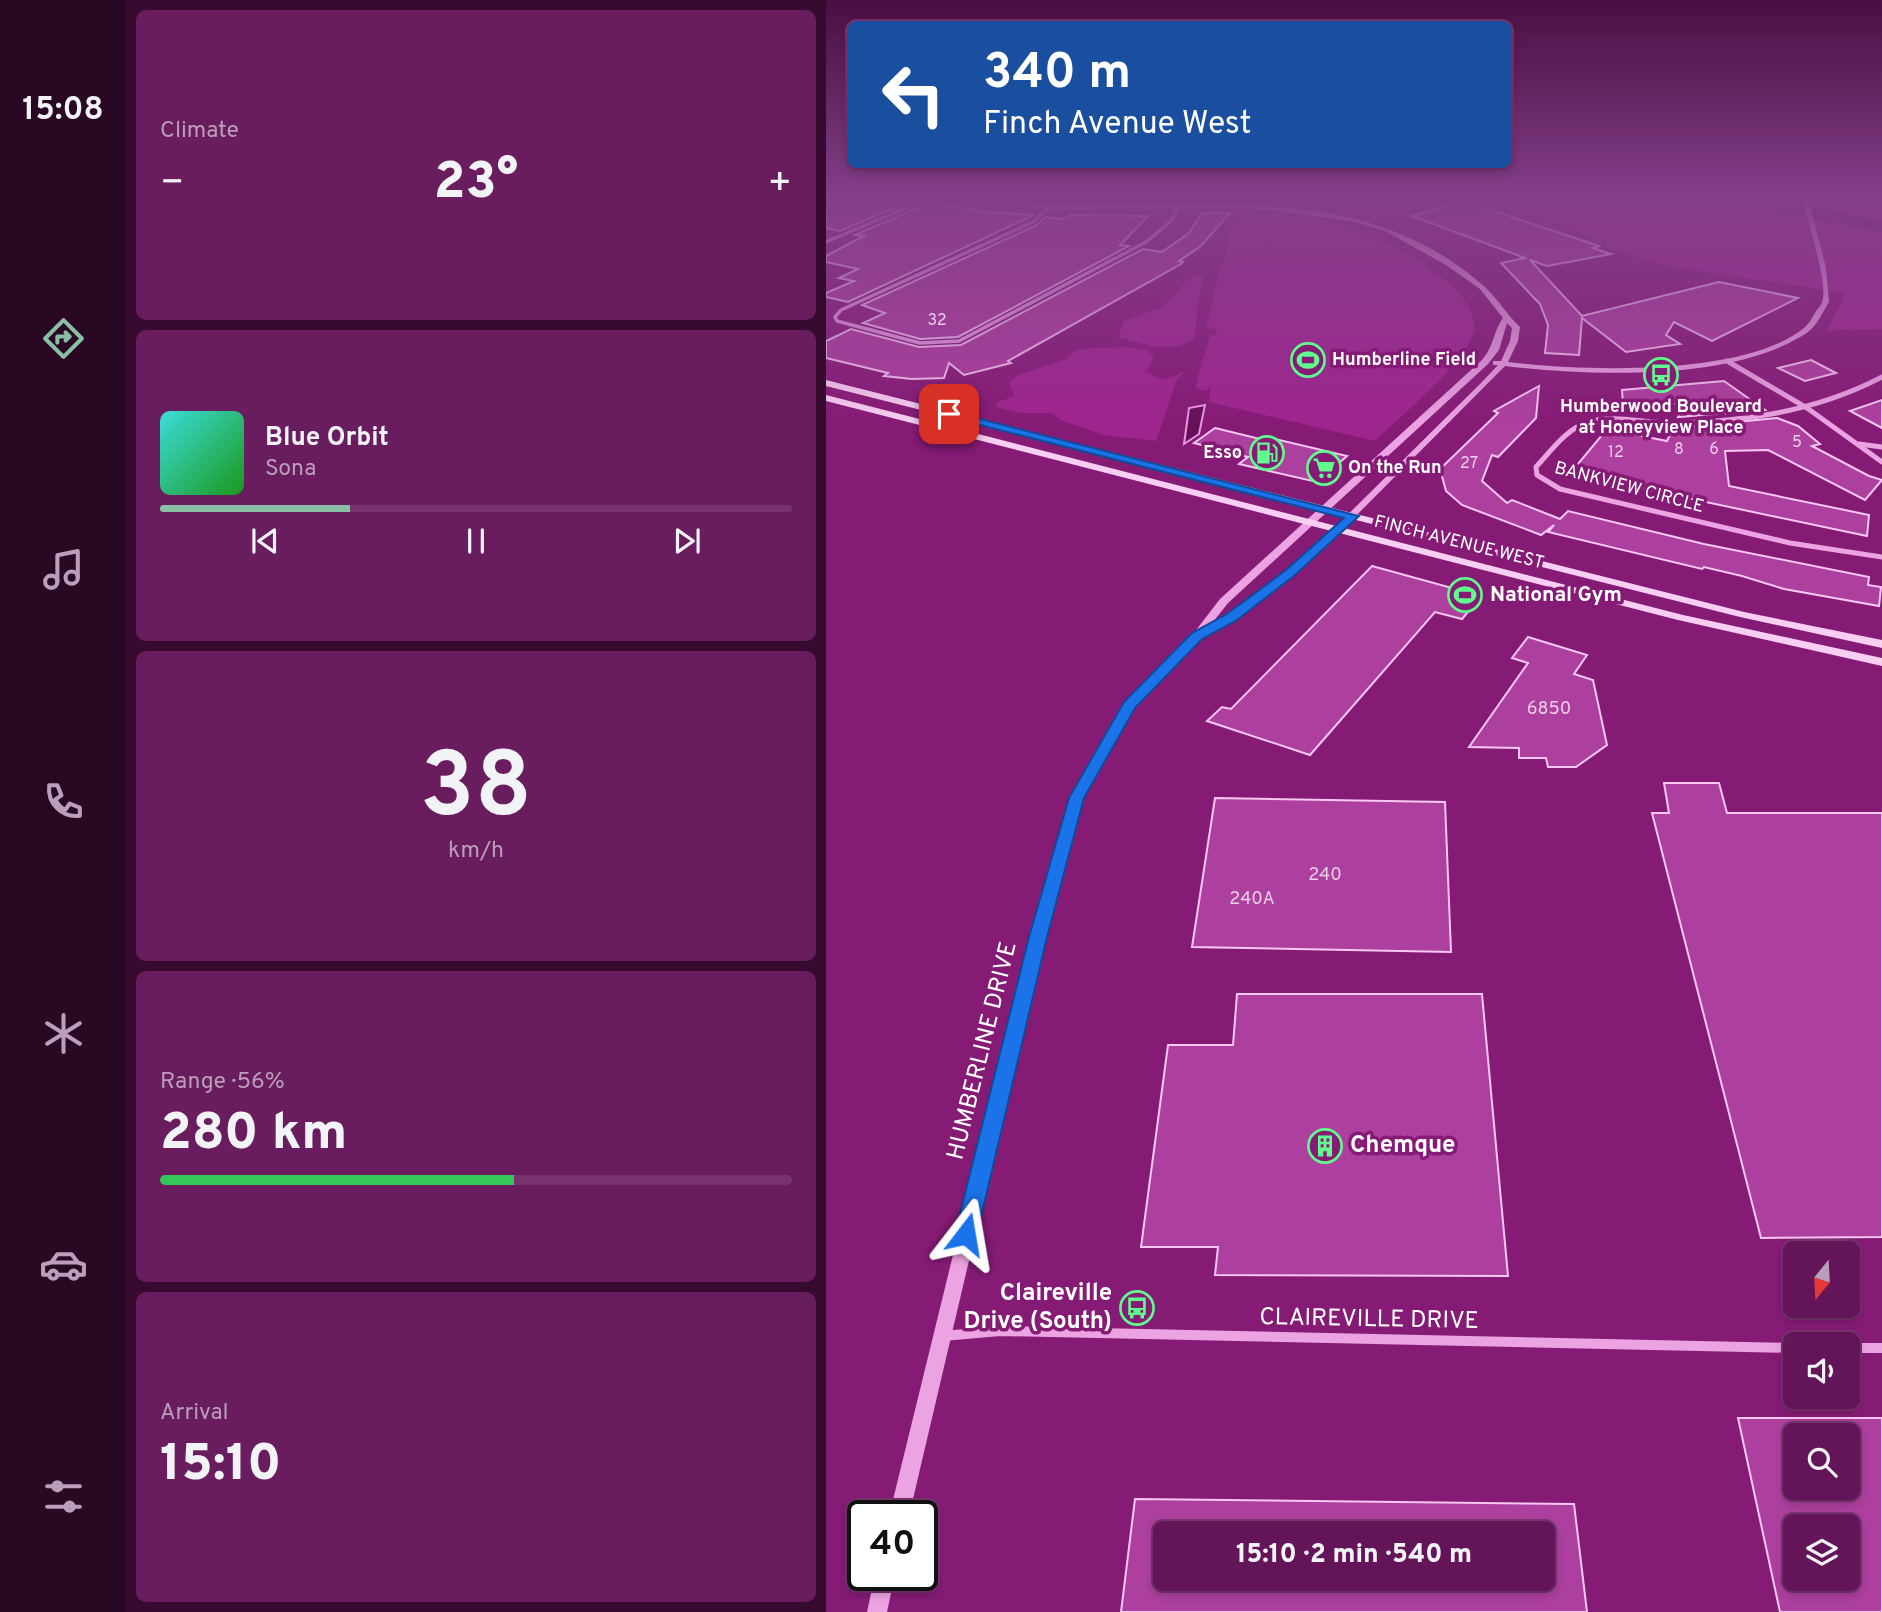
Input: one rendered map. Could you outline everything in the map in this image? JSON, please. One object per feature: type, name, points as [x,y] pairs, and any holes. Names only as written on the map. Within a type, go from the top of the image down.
[{"type":"main road","name":"FINCH AVENUE WEST","points":[[826,383],[1744,615],[1882,644]]},
{"type":"main road","name":"FINCH AVENUE WEST","points":[[826,398],[1707,624],[1882,662]]},
{"type":"street","points":[[921,273],[841,310],[835,317],[837,321],[928,344],[968,338],[1088,273]]},
{"type":"street","name":"HUMBERLINE DRIVE","points":[[1197,636],[1232,617],[1291,572],[1353,516],[1503,365],[1514,341],[1516,327],[1505,320],[1497,304],[1480,286],[1459,273]]},
{"type":"street","points":[[1485,362],[1612,372],[1727,360],[1786,342],[1819,317],[1826,301],[1822,273]]},
{"type":"street","name":"HUMBERLINE DRIVE","points":[[903,1500],[1073,806],[1129,705],[1197,636],[1224,601],[1485,362],[1495,350],[1505,320]]},
{"type":"street","points":[[1727,360],[1807,408],[1882,462]]},
{"type":"street","name":"BANKVIEW CIRCLE","points":[[1882,377],[1862,389],[1807,408],[1669,423],[1597,420],[1585,422],[1536,467],[1537,475],[1560,489],[1790,543],[1882,557]]},
{"type":"street","points":[[1858,444],[1882,447]]},
{"type":"street","name":"CLAIREVILLE DRIVE","points":[[941,1336],[1000,1331],[1783,1348]]},
{"type":"street","points":[[1860,1348],[1882,1348]]},
{"type":"street","points":[[877,1612],[882,1591]]},
{"type":"shaded area","points":[[1219,273],[1436,273],[1466,302],[1474,321],[1471,339],[1463,353],[1440,380],[1375,441],[1209,402],[1211,383],[1207,391],[1195,388],[1210,335],[1216,335],[1217,330],[1206,326]]},
{"type":"shaded area","points":[[1715,273],[1882,273],[1882,329],[1826,331],[1846,293]]},
{"type":"shaded area","points":[[1193,275],[1204,276],[1198,300],[1195,338],[1177,346],[1158,347],[1118,337],[1124,321],[1162,307]]},
{"type":"shaded area","points":[[1123,347],[1147,350],[1154,357],[1146,372],[1164,380],[1185,371],[1176,381],[1156,441],[1103,435],[1063,421],[1051,413],[1021,413],[996,407],[998,402],[1014,396],[1009,383],[1018,375],[1066,359],[1078,349]]},
{"type":"shaded area","points":[[1205,405],[1199,434],[1184,444],[1189,408]]},
{"type":"building","points":[[849,273],[910,273],[848,302],[826,297],[826,293],[854,281],[839,278]]},
{"type":"building","points":[[932,273],[1078,273],[958,337],[920,339],[863,323],[885,313],[862,305]]},
{"type":"building","points":[[1097,273],[1165,273],[1008,361],[1011,363],[964,375],[949,363],[944,378],[884,376],[888,373],[826,358],[826,341],[851,329],[919,347],[961,345]]},
{"type":"building","points":[[1511,273],[1542,273],[1582,316],[1719,282],[1798,298],[1712,341],[1674,322],[1666,335],[1680,344],[1626,352],[1582,318],[1579,355],[1545,353],[1548,325],[1540,304]]},
{"type":"building","points":[[1811,360],[1836,373],[1805,381],[1778,368]]},
{"type":"building","points":[[1724,381],[1765,410],[1678,417],[1684,404],[1623,405],[1622,390]]},
{"type":"building","points":[[1539,386],[1536,418],[1498,457],[1492,455],[1482,481],[1507,503],[1512,500],[1560,519],[1568,511],[1704,544],[1869,577],[1868,585],[1881,587],[1879,606],[1784,589],[1742,576],[1548,532],[1554,525],[1541,535],[1462,505],[1446,491],[1440,469],[1498,413],[1494,411]]},
{"type":"building","points":[[1882,400],[1882,428],[1850,411]]},
{"type":"building","points":[[1777,418],[1798,426],[1820,444],[1812,446],[1882,480],[1865,500],[1768,450],[1725,451],[1729,486],[1869,515],[1867,536],[1611,482],[1608,485],[1573,477],[1578,472],[1572,471],[1607,429],[1667,441],[1673,428]]},
{"type":"building","points":[[1215,428],[1347,456],[1317,482],[1239,464],[1248,457],[1194,443]]},
{"type":"building","points":[[1372,566],[1481,596],[1462,619],[1435,612],[1310,755],[1207,721],[1222,707],[1231,709]]},
{"type":"building","points":[[1528,637],[1587,655],[1574,674],[1593,680],[1607,745],[1576,767],[1548,767],[1546,758],[1519,758],[1519,748],[1469,747],[1528,663],[1512,658]]},
{"type":"building","points":[[1664,783],[1719,783],[1727,813],[1882,813],[1882,1237],[1761,1238],[1652,813],[1669,813]]},
{"type":"building","points":[[1215,798],[1445,802],[1451,952],[1192,947]]},
{"type":"building","name":"Chemque","points":[[1237,994],[1482,994],[1508,1276],[1215,1275],[1218,1247],[1141,1247],[1168,1045],[1233,1045]]},
{"type":"building","points":[[1738,1418],[1882,1418],[1882,1612],[1780,1612]]},
{"type":"building","points":[[1135,1499],[1574,1504],[1587,1612],[1121,1612]]},
{"type":"place","name":"Humberline Field","points":[[1308,360]]},
{"type":"place","name":"Humberwood Boulevard at Honeyview Place","points":[[1661,375]]},
{"type":"place","name":"Esso","points":[[1267,453]]},
{"type":"place","name":"On the Run","points":[[1324,468]]},
{"type":"place","name":"National Gym","points":[[1465,595]]},
{"type":"place","name":"Chemque","points":[[1325,1146]]},
{"type":"place","name":"Claireville Drive (South)","points":[[1137,1308]]},
{"type":"route","points":[[949,414],[1353,516],[1291,572],[1232,617],[1197,636],[1129,705],[1076,798],[1038,937],[966,1234]]}]
